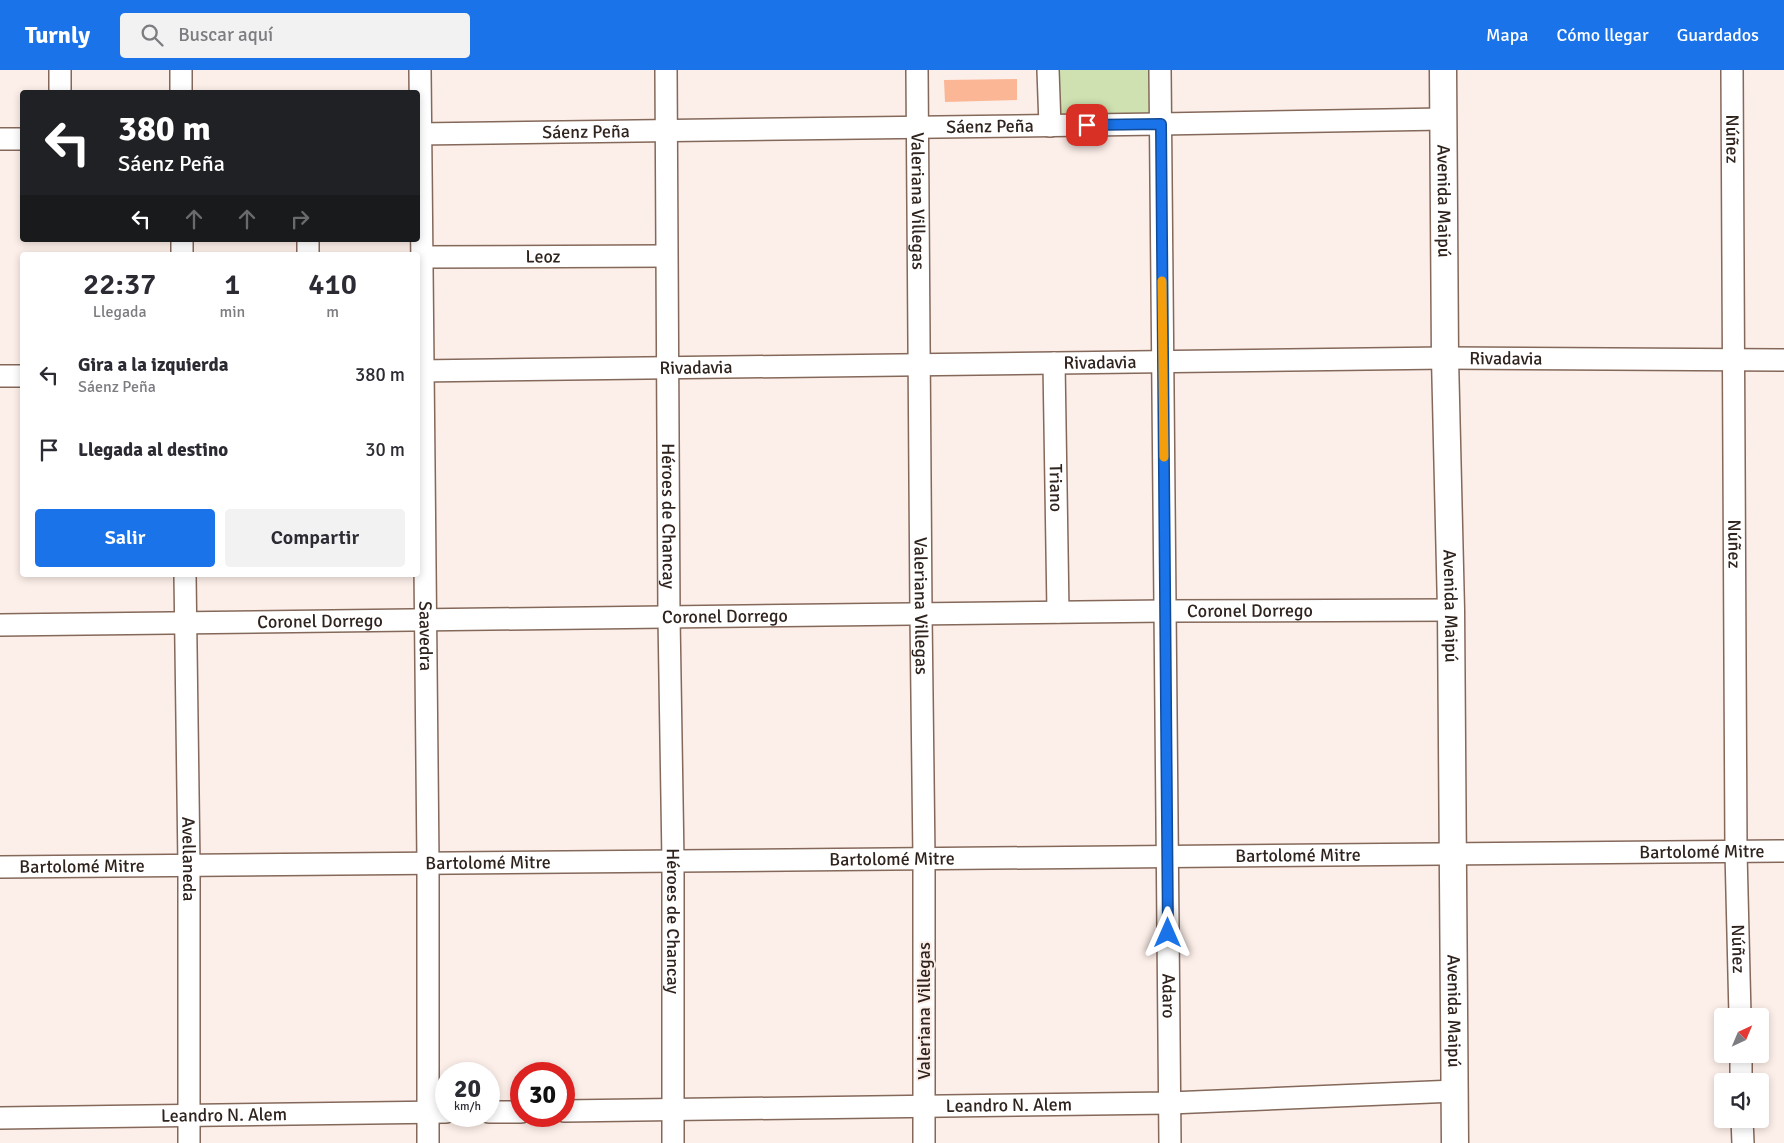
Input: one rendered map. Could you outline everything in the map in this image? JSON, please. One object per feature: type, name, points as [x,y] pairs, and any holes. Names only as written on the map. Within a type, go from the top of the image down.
[{"type":"main road","name":"Avenida Maipú","points":[[1443,70],[1445,358],[1451,610],[1455,1143]]},
{"type":"street","points":[[60,70],[60,90]]},
{"type":"street","points":[[180,70],[181,90]]},
{"type":"street","name":"Saavedra","points":[[420,70],[420,90]]},
{"type":"street","name":"Héroes de Chancay","points":[[666,70],[669,617],[673,861],[673,1143]]},
{"type":"street","name":"Valeriana Villegas","points":[[917,70],[924,859],[924,1143]]},
{"type":"street","points":[[1048,70],[1050,126]]},
{"type":"street","name":"Adaro","points":[[1160,70],[1170,1143]]},
{"type":"street","name":"Núñez","points":[[1732,70],[1735,359],[1736,852],[1740,1008]]},
{"type":"street","name":"Sáenz Peña","points":[[420,134],[1443,119]]},
{"type":"street","points":[[0,139],[20,139]]},
{"type":"street","name":"Saavedra","points":[[420,175],[422,257],[420,371],[428,863],[435,1062]]},
{"type":"street","name":"Leoz","points":[[422,257],[666,256]]},
{"type":"street","name":"Rivadavia","points":[[420,371],[1445,358],[1784,360]]},
{"type":"street","name":"Triano","points":[[1054,363],[1058,612]]},
{"type":"street","points":[[0,376],[20,376]]},
{"type":"street","name":"Avellaneda","points":[[185,577],[189,866],[189,1143]]},
{"type":"street","name":"Coronel Dorrego","points":[[0,625],[1166,610],[1451,610]]},
{"type":"street","name":"Bartolomé Mitre","points":[[0,867],[1784,852]]},
{"type":"street","name":"Leandro N. Alem","points":[[575,1111],[1170,1103],[1455,1091]]},
{"type":"street","name":"Leandro N. Alem","points":[[0,1118],[435,1113]]},
{"type":"street","name":"Saavedra","points":[[428,1143],[435,1120]]},
{"type":"street","points":[[1742,1128],[1743,1143]]},
{"type":"green space","points":[[1058,70],[1153,70],[1154,116],[1058,117]]},
{"type":"building","points":[[1017,79],[1017,100],[945,102],[944,80]]},
{"type":"slow traffic","points":[[1162,281],[1164,457]]},
{"type":"route","points":[[1087,125],[1161,124],[1168,933]]}]
